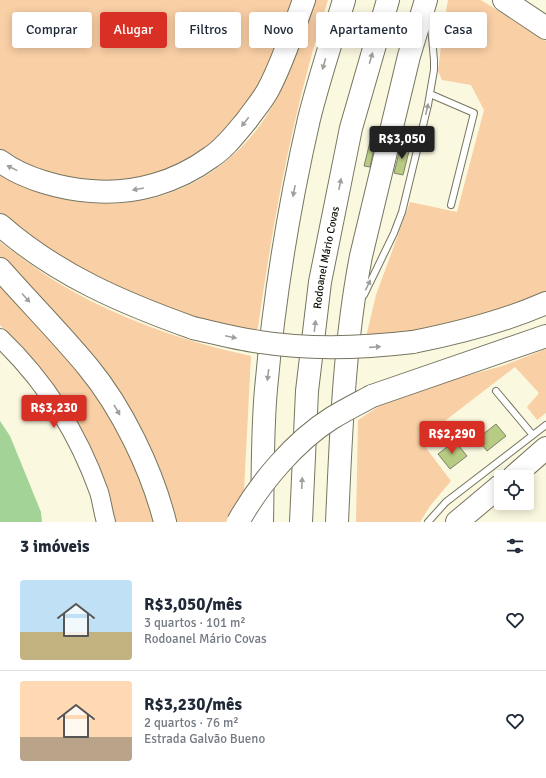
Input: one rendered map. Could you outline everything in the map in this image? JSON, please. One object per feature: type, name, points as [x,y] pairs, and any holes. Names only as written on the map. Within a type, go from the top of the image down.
[{"type":"highway","points":[[0,161],[30,177],[57,186],[76,190],[101,192],[124,191],[146,187],[171,180],[194,169],[224,147],[257,106],[271,84],[304,0]]},
{"type":"highway","points":[[262,522],[266,390],[279,286],[294,192],[309,119],[344,0]]},
{"type":"highway","name":"Rodoanel Mário Covas","points":[[301,522],[307,392],[320,282],[351,128],[388,0]]},
{"type":"highway","points":[[337,522],[343,385],[355,289],[361,256],[409,56],[427,0]]},
{"type":"highway","points":[[504,0],[546,28]]},
{"type":"highway","points":[[0,225],[13,236],[71,275],[121,300],[194,328],[260,342],[319,348],[356,348],[413,342],[467,331],[546,303]]},
{"type":"highway","points":[[0,269],[89,368],[110,397],[142,456],[153,483],[165,522]]},
{"type":"highway","points":[[238,522],[267,478],[306,437],[331,418],[372,396],[546,336]]},
{"type":"highway","points":[[516,470],[539,441]]},
{"type":"highway","points":[[457,522],[494,492]]},
{"type":"main road","points":[[0,338],[32,371],[61,411],[80,448],[99,493],[106,522]]},
{"type":"lane","points":[[351,320],[394,233],[402,212],[430,94],[434,60],[427,0]]},
{"type":"lane","points":[[430,94],[474,113],[450,205]]},
{"type":"lane","points":[[496,391],[539,441]]},
{"type":"lane","points":[[428,522],[446,502],[539,441],[546,425]]},
{"type":"shaded area","points":[[0,0],[297,0],[293,12],[249,12],[249,48],[278,48],[236,127],[150,184],[77,187],[0,154]]},
{"type":"shaded area","points":[[315,0],[328,0],[324,12],[316,12],[316,41],[304,82],[285,166],[257,334],[209,325],[99,284],[0,218],[0,172],[35,190],[72,200],[109,204],[146,200],[181,189],[213,171],[242,146],[267,115],[282,87],[297,48],[308,48],[308,19]]},
{"type":"shaded area","points":[[448,0],[481,0],[546,41],[546,295],[528,302],[411,335],[366,337],[376,295],[410,202],[457,212],[484,110],[471,85],[442,80],[438,71],[441,48],[487,48],[487,12],[446,12]]},
{"type":"shaded area","points":[[0,242],[55,281],[126,317],[150,327],[200,343],[251,356],[244,491],[226,522],[173,522],[155,469],[0,260]]},
{"type":"shaded area","points":[[0,282],[85,381],[109,417],[129,455],[156,522],[114,522],[33,360],[0,325]]},
{"type":"shaded area","points":[[546,349],[546,413],[537,420],[527,407],[539,393],[515,367],[420,440],[451,481],[430,506],[420,522],[356,522],[358,420],[384,403],[437,384],[502,366]]},
{"type":"shaded area","points":[[0,421],[10,436],[41,512],[42,522],[0,522]]},
{"type":"building","points":[[371,138],[376,139],[370,167],[364,166]]},
{"type":"building","points":[[401,145],[410,147],[403,175],[394,173]]},
{"type":"building","points":[[496,424],[506,436],[487,451],[477,439]]},
{"type":"building","points":[[455,441],[467,456],[450,469],[438,454]]}]
